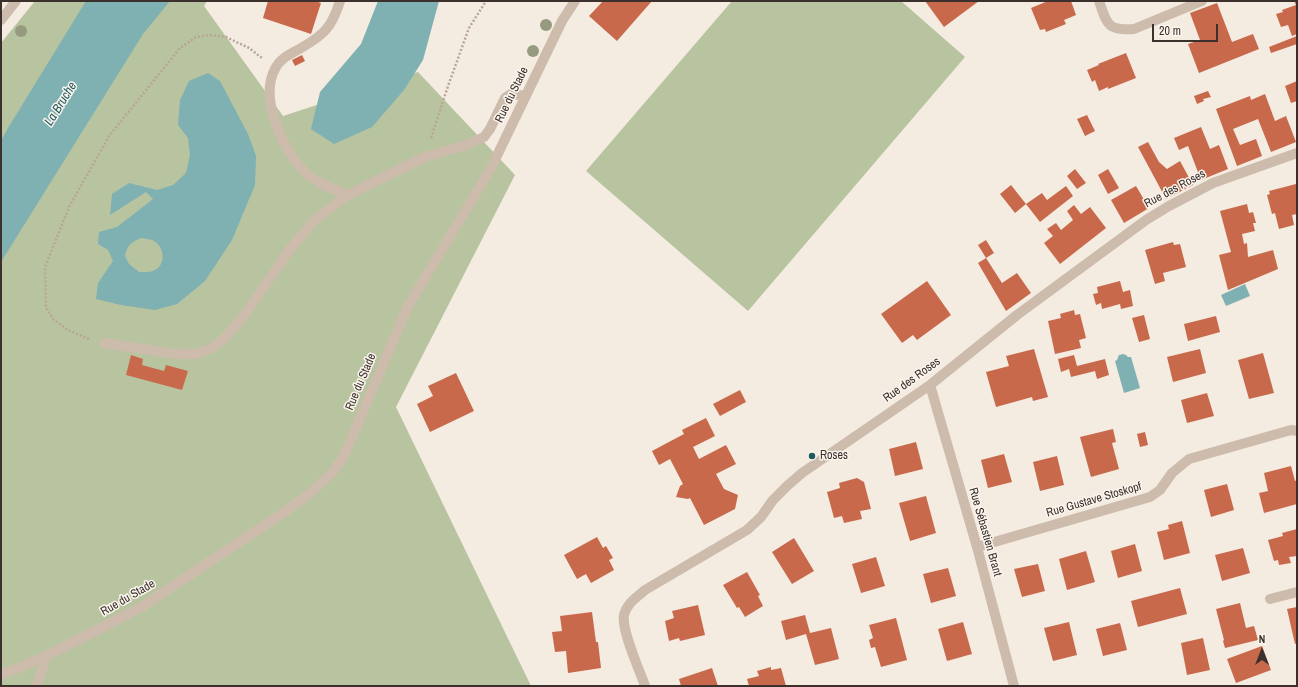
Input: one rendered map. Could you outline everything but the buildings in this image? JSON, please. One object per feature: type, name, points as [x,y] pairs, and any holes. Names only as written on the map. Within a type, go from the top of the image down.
[{"type":"street","points":[[1,20],[16,1]]},
{"type":"street","points":[[340,1],[330,25],[318,38],[286,56],[275,69],[270,85],[271,104],[279,132],[292,157],[306,173],[326,186],[348,195]]},
{"type":"street","name":"Rue du Stade","points":[[1,675],[46,656],[146,604],[283,513],[309,494],[332,474],[342,459],[353,435],[408,306],[491,168],[562,20],[575,1]]},
{"type":"street","points":[[1099,1],[1106,21],[1113,28],[1122,30],[1134,29],[1202,1]]},
{"type":"street","points":[[104,343],[176,354],[195,354],[210,349],[224,339],[246,313],[290,249],[314,220],[348,195],[426,157],[466,145],[484,137],[490,129],[505,98],[511,94],[526,96]]},
{"type":"street","name":"Rue des Roses","points":[[645,686],[625,628],[624,615],[631,602],[646,590],[746,530],[761,517],[773,500],[787,486],[802,474],[930,385],[1017,315],[1146,220],[1213,183],[1297,153]]},
{"type":"street","name":"Rue Sébastien Brant","points":[[930,385],[977,547],[1014,686]]},
{"type":"street","name":"Rue Gustave Stoskopf","points":[[977,547],[1150,497],[1160,490],[1172,474],[1189,459],[1291,430],[1297,431]]},
{"type":"street","points":[[1270,599],[1297,592]]},
{"type":"street","points":[[37,686],[46,656]]},
{"type":"path","points":[[426,157],[448,86],[469,28],[486,1]]},
{"type":"path","points":[[104,343],[68,330],[54,320],[46,308],[45,267],[69,207],[109,136],[180,48],[196,37],[226,37],[249,48],[275,69]]},
{"type":"green space","points":[[35,1],[207,1],[204,6],[283,116],[418,72],[515,175],[396,407],[531,686],[1,686],[1,43]]},
{"type":"green space","points":[[732,1],[901,1],[965,57],[748,311],[586,171]]},
{"type":"water","name":"La Bruche","points":[[86,1],[170,1],[143,34],[1,262],[1,141]]},
{"type":"water","points":[[378,1],[439,1],[423,60],[404,90],[372,127],[334,144],[311,129],[320,92],[361,44]]},
{"type":"water","points":[[208,73],[220,81],[248,134],[256,156],[255,185],[232,240],[205,281],[177,304],[155,310],[121,305],[96,299],[98,283],[113,261],[108,250],[98,244],[99,232],[117,227],[153,199],[146,192],[110,215],[112,194],[129,183],[157,190],[173,185],[186,173],[190,155],[188,138],[178,125],[180,100],[189,81]],"holes":[[[142,238],[153,240],[160,246],[163,258],[156,270],[139,272],[129,264],[125,256],[130,244]]]},
{"type":"water","points":[[1245,284],[1250,296],[1226,306],[1221,295]]},
{"type":"water","points":[[1123,354],[1131,357],[1140,388],[1124,393],[1115,361],[1119,355]]},
{"type":"place","name":"Roses","points":[[812,456]]}]
